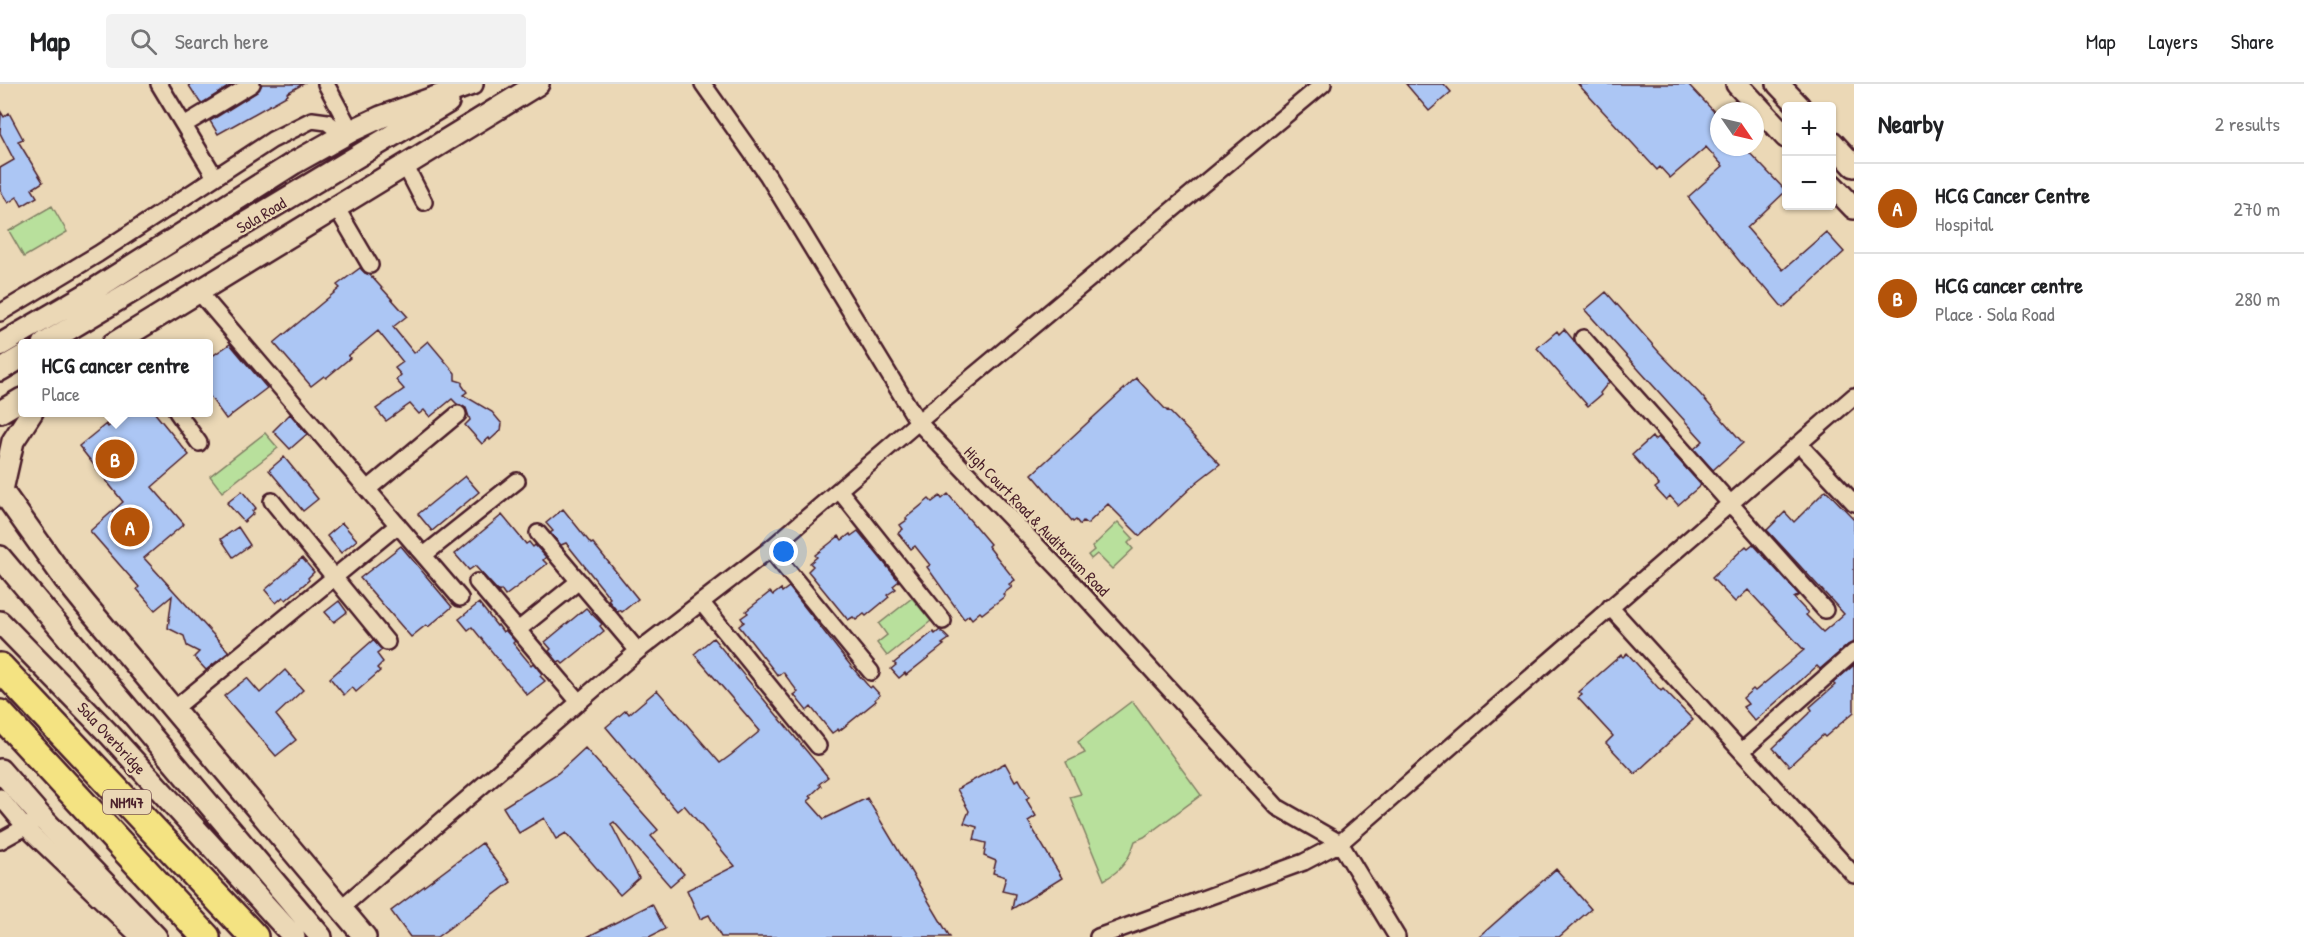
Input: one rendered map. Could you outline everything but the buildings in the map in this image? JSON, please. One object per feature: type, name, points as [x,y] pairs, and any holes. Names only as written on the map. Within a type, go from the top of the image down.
[{"type":"highway","name":"Sola Overbridge","points":[[0,667],[254,937]]},
{"type":"highway","name":"NH147","points":[[0,714],[206,937]]},
{"type":"main road","points":[[0,345],[89,293],[347,133],[381,117],[474,84]]},
{"type":"main road","name":"Sola Road","points":[[52,339],[435,111],[474,84]]},
{"type":"main road","name":"Sola Road","points":[[125,339],[198,291],[538,84]]},
{"type":"main road","points":[[1737,84],[1782,133]]},
{"type":"main road","points":[[1778,84],[1795,102]]},
{"type":"main road","points":[[1836,146],[1854,166]]},
{"type":"main road","points":[[1836,189],[1854,208]]},
{"type":"main road","points":[[0,370],[18,359]]},
{"type":"main road","points":[[0,412],[18,401]]},
{"type":"main road","points":[[29,417],[13,441],[1,489],[64,578],[365,937]]},
{"type":"main road","points":[[0,557],[321,937]]},
{"type":"main road","name":"Sola Overbridge","points":[[0,622],[111,736],[294,937]]},
{"type":"main road","points":[[0,770],[33,822],[156,937]]},
{"type":"street","points":[[159,84],[214,177]]},
{"type":"street","points":[[184,126],[252,84]]},
{"type":"street","points":[[326,84],[347,133]]},
{"type":"street","name":"High Court Road & Auditorium Road","points":[[703,84],[768,176],[918,422],[1066,576],[1277,807],[1340,843],[1397,937]]},
{"type":"street","points":[[342,907],[638,651],[770,549],[918,422],[1323,84]]},
{"type":"street","points":[[0,313],[48,285],[272,140],[312,120],[327,122],[347,133]]},
{"type":"street","points":[[405,165],[424,202]]},
{"type":"street","points":[[336,207],[370,265]]},
{"type":"street","points":[[198,291],[460,598]]},
{"type":"street","points":[[1583,338],[1825,610]]},
{"type":"street","points":[[1098,937],[1304,862],[1340,843],[1854,396]]},
{"type":"street","points":[[368,489],[458,414]]},
{"type":"street","points":[[181,417],[199,443]]},
{"type":"street","points":[[1799,444],[1854,503]]},
{"type":"street","points":[[424,555],[517,481]]},
{"type":"street","points":[[839,490],[943,621]]},
{"type":"street","points":[[272,501],[387,642]]},
{"type":"street","points":[[174,709],[398,525]]},
{"type":"street","points":[[538,533],[638,651]]},
{"type":"street","points":[[770,549],[871,672]]},
{"type":"street","points":[[518,630],[579,581]]},
{"type":"street","points":[[477,582],[579,702]]},
{"type":"street","points":[[701,602],[818,746]]},
{"type":"street","points":[[1610,607],[1854,875]]},
{"type":"street","points":[[1742,751],[1854,652]]},
{"type":"street","points":[[0,797],[33,822],[140,937]]},
{"type":"street","points":[[0,841],[33,822]]},
{"type":"green space","points":[[52,206],[67,232],[24,257],[9,231]]},
{"type":"green space","points":[[265,433],[278,448],[222,492],[210,476]]},
{"type":"green space","points":[[1118,522],[1133,538],[1128,543],[1133,549],[1112,569],[1097,554],[1091,559],[1088,555],[1094,550],[1092,547]]},
{"type":"green space","points":[[912,598],[931,621],[887,656],[877,643],[887,635],[879,624]]},
{"type":"green space","points":[[1132,701],[1201,795],[1144,837],[1135,841],[1124,864],[1104,880],[1070,797],[1081,794],[1066,762],[1085,753],[1078,742]]},
{"type":"place","name":"HCG cancer centre","points":[[115,459]]},
{"type":"place","name":"HCG Cancer Centre","points":[[130,527]]}]
